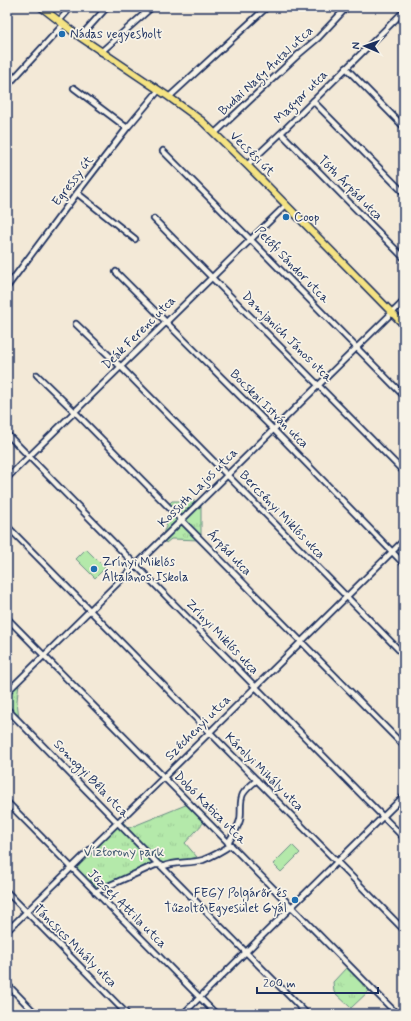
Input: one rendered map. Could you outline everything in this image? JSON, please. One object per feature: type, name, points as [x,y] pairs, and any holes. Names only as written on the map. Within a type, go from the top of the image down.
[{"type":"main road","name":"Vecsési út","points":[[41,7],[101,52],[194,115],[215,133],[404,325]]},
{"type":"street","points":[[7,86],[61,23],[71,7]]},
{"type":"street","points":[[80,37],[108,7]]},
{"type":"street","points":[[101,52],[152,7]]},
{"type":"street","points":[[169,97],[267,7]]},
{"type":"street","name":"Budai Nagy Antal utca","points":[[215,133],[318,38],[347,7]]},
{"type":"street","name":"Magyar utca","points":[[247,165],[404,11]]},
{"type":"street","points":[[346,68],[404,127]]},
{"type":"street","points":[[74,88],[127,128]]},
{"type":"street","name":"Egressy út","points":[[7,287],[127,128],[159,90]]},
{"type":"street","points":[[313,101],[404,193]]},
{"type":"street","name":"Tóth Árpád utca","points":[[281,133],[404,258]]},
{"type":"street","name":"Petőfi Sándor utca","points":[[163,150],[404,396]]},
{"type":"street","points":[[77,193],[135,239]]},
{"type":"street","name":"Deák Ferenc utca","points":[[7,478],[286,204]]},
{"type":"street","name":"Damjanich János utca","points":[[154,219],[319,384],[404,472]]},
{"type":"street","name":"Bocskai István utca","points":[[116,272],[274,430],[404,564]]},
{"type":"street","name":"Kossuth Lajos utca","points":[[7,692],[404,301]]},
{"type":"street","name":"Bercsényi Miklós utca","points":[[76,324],[121,367],[404,655]]},
{"type":"street","name":"Árpád utca","points":[[37,375],[404,746]]},
{"type":"street","name":"Zrínyi Miklós utca","points":[[7,434],[404,838]]},
{"type":"street","name":"Károlyi Mihály utca","points":[[7,526],[404,930]]},
{"type":"street","name":"Széchenyi utca","points":[[7,931],[404,540]]},
{"type":"street","name":"Dobó Katica utca","points":[[7,618],[397,1014]]},
{"type":"street","name":"Somogyi Béla utca","points":[[7,709],[306,1014]]},
{"type":"street","points":[[95,892],[155,865],[160,866],[202,860],[221,851],[230,844],[240,822],[242,814],[241,800],[243,794],[257,780]]},
{"type":"street","points":[[183,1014],[404,796]]},
{"type":"street","name":"József Attila utca","points":[[7,802],[216,1014]]},
{"type":"street","name":"Táncsics Mihály utca","points":[[7,892],[127,1014]]},
{"type":"street","points":[[7,984],[36,1014]]},
{"type":"green space","points":[[172,501],[198,501],[183,516],[181,516],[169,504]]},
{"type":"green space","points":[[201,504],[201,537],[186,522],[185,519]]},
{"type":"green space","points":[[174,516],[177,518],[177,522],[163,535],[167,522]]},
{"type":"green space","points":[[180,525],[183,525],[199,540],[171,539],[166,543],[164,540]]},
{"type":"green space","points":[[86,549],[105,568],[95,578],[76,559]]},
{"type":"green space","points":[[19,683],[17,701],[19,718],[7,706],[7,695]]},
{"type":"green space","name":"Víztorony park","points":[[188,804],[205,821],[185,843],[197,857],[163,864],[160,861],[96,890],[73,868],[122,821],[129,828]]},
{"type":"green space","points":[[292,845],[300,853],[281,872],[273,864]]},
{"type":"green space","points":[[347,967],[370,990],[351,1008],[334,992],[333,982]]},
{"type":"place","name":"Nádas vegyesbolt","points":[[62,34]]},
{"type":"place","name":"Coop","points":[[286,217]]},
{"type":"place","name":"Zrínyi Miklós Általános Iskola","points":[[94,569]]},
{"type":"place","name":"FEGY Polgárőr és Tűzoltó Egyesület Gyál","points":[[295,900]]}]
